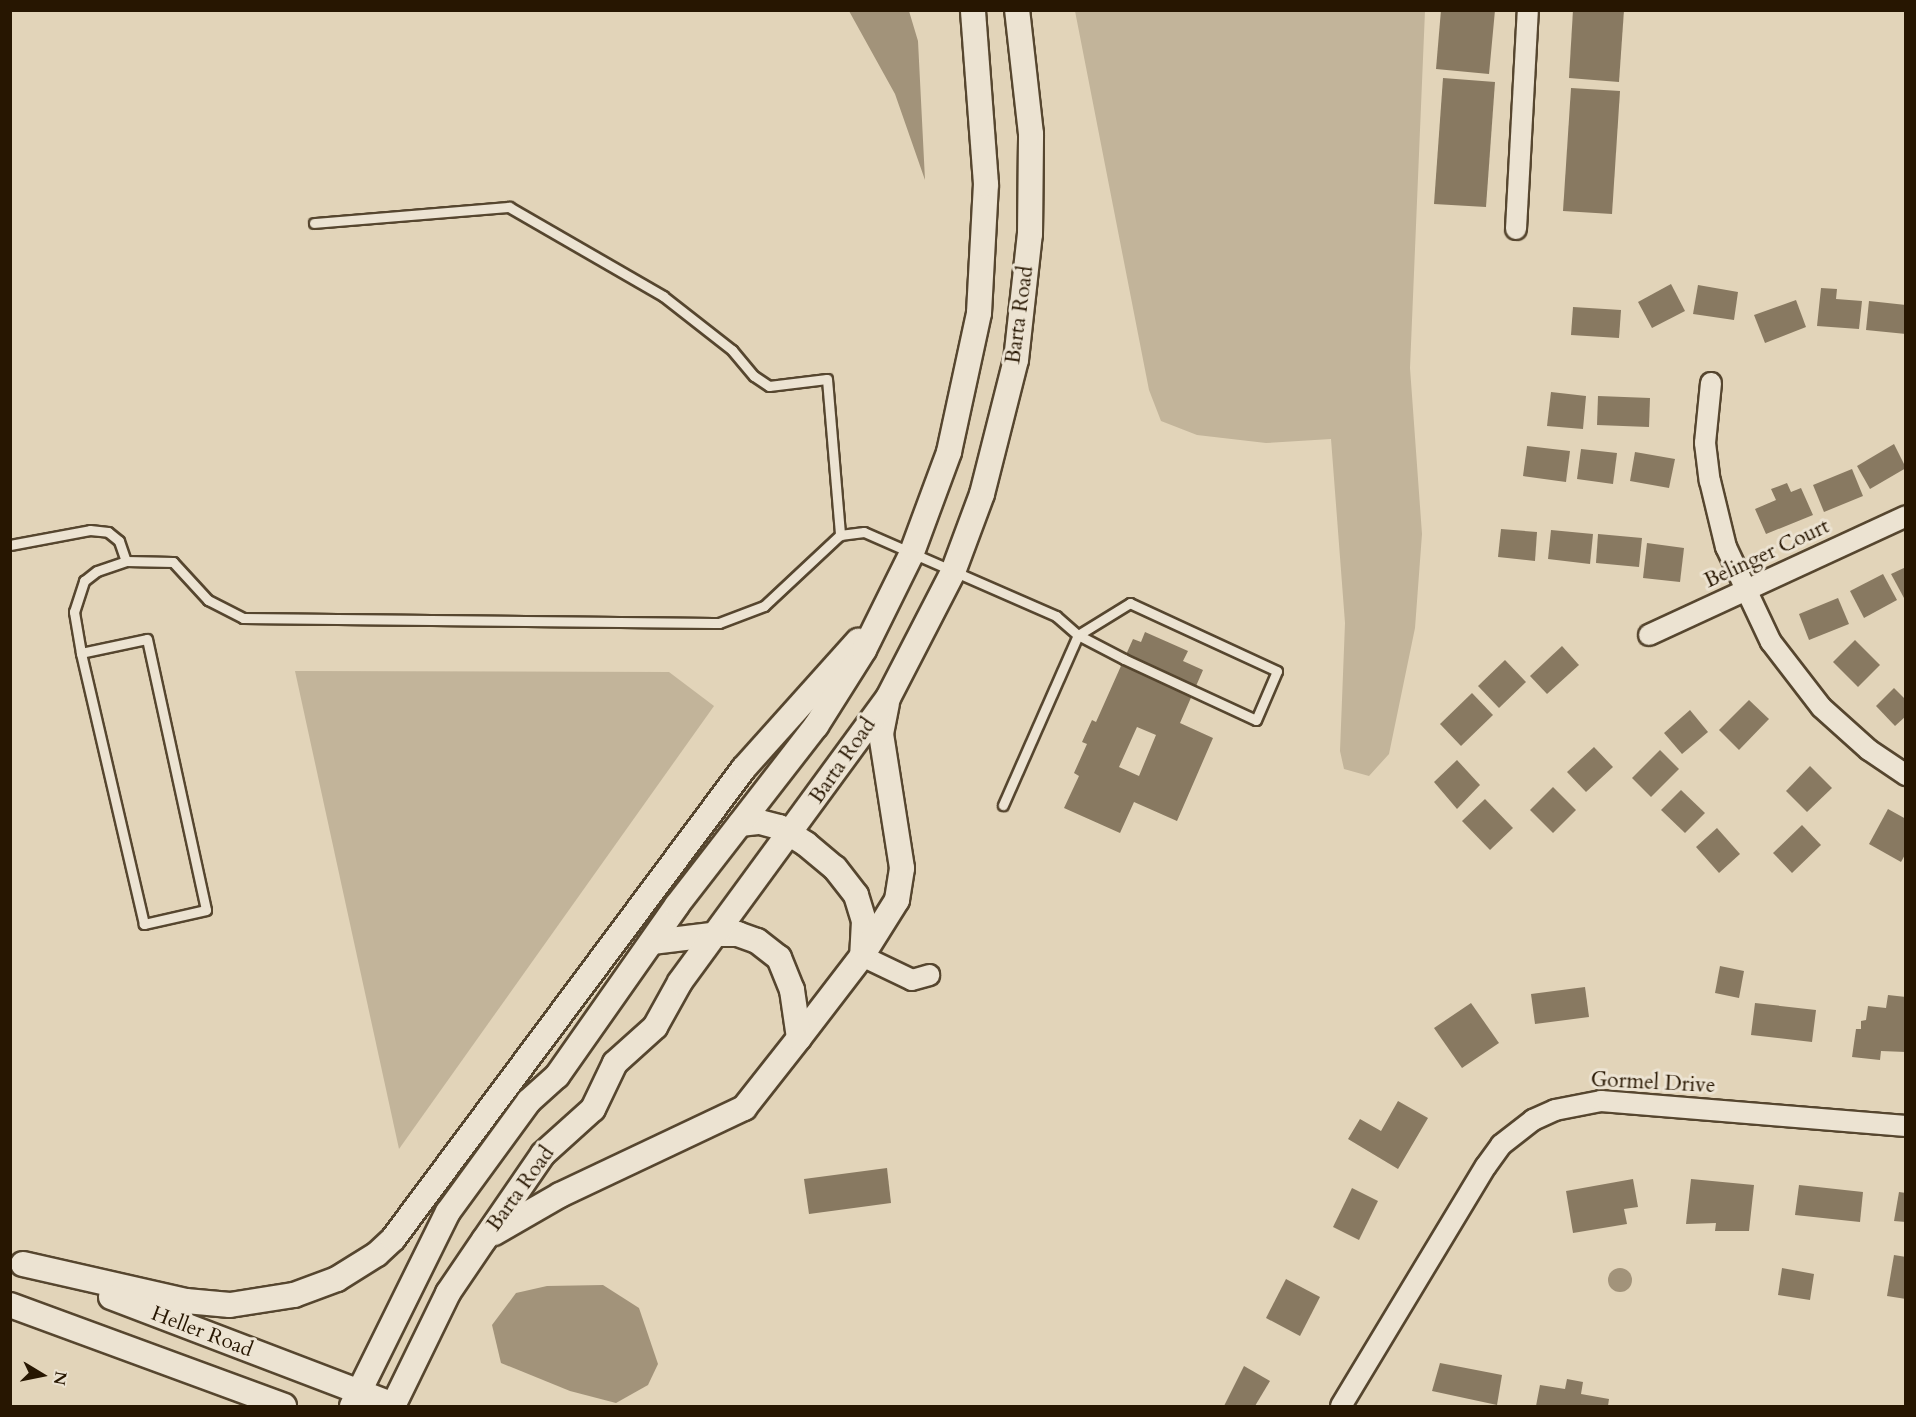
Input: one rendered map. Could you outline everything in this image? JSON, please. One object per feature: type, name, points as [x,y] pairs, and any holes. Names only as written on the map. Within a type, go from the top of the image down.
[{"type":"street","name":"Barta Road","points":[[355,1399],[448,1212],[509,1127],[557,1076],[598,1013],[618,994],[652,942],[816,726],[875,626],[911,555],[950,452],[979,313],[986,184],[973,10]]},
{"type":"street","name":"Barta Road","points":[[394,1406],[448,1293],[543,1154],[593,1109],[615,1063],[655,1027],[680,982],[791,835],[888,698],[953,572],[982,494],[1016,360],[1030,234],[1031,134],[1017,10]]},
{"type":"street","points":[[1516,229],[1528,10]]},
{"type":"street","points":[[1711,383],[1706,443],[1710,481],[1726,547],[1771,642],[1821,707],[1869,750],[1905,775]]},
{"type":"street","name":"Belinger Court","points":[[1648,635],[1905,516]]},
{"type":"street","points":[[17,1262],[186,1301],[257,1304],[294,1295],[337,1279],[377,1254],[393,1239],[744,768],[842,655],[875,626]]},
{"type":"street","points":[[484,1240],[560,1195],[744,1108],[862,956],[897,900],[902,868],[880,734],[888,698]]},
{"type":"street","points":[[740,825],[760,822],[791,835],[835,868],[856,895],[864,921],[862,956]]},
{"type":"street","points":[[652,942],[717,934],[738,934],[757,941],[779,958],[792,990],[798,1038]]},
{"type":"street","points":[[862,956],[912,980],[929,975]]},
{"type":"street","name":"Gormel Drive","points":[[1341,1407],[1486,1166],[1501,1145],[1533,1120],[1563,1108],[1601,1101],[1905,1126]]},
{"type":"street","points":[[429,1250],[452,1158]]},
{"type":"street","name":"Heller Road","points":[[17,1262],[355,1399],[394,1406]]},
{"type":"street","name":"Heller Road","points":[[10,1305],[284,1407]]},
{"type":"lane","points":[[314,223],[509,207],[663,296],[732,350],[754,376],[770,386],[827,379],[840,535]]},
{"type":"lane","points":[[10,545],[90,530],[108,532],[119,541],[126,561]]},
{"type":"lane","points":[[81,653],[147,639],[206,909],[144,924],[81,653],[74,612],[76,596],[84,581],[97,571],[126,561],[173,562],[208,600],[243,618],[719,623],[764,606],[840,535],[864,532],[911,555],[1056,616],[1078,635],[1256,720],[1277,671],[1130,603],[1078,635],[1003,805]]},
{"type":"shaded area","points":[[849,11],[909,11],[918,41],[925,180],[895,94]]},
{"type":"shaded area","points":[[1075,11],[1425,11],[1410,368],[1422,534],[1415,628],[1389,754],[1369,776],[1344,769],[1340,751],[1345,623],[1331,439],[1266,443],[1197,435],[1161,421],[1149,390]]},
{"type":"shaded area","points":[[295,671],[669,672],[714,706],[399,1149]]},
{"type":"shaded area","points":[[1620,1268],[1629,1271],[1632,1280],[1629,1289],[1620,1292],[1611,1289],[1608,1280],[1611,1271]]},
{"type":"shaded area","points":[[603,1285],[639,1308],[658,1364],[648,1385],[616,1403],[570,1391],[501,1363],[492,1325],[516,1293],[547,1286]]},
{"type":"building","points":[[1441,10],[1495,10],[1489,74],[1436,69]]},
{"type":"building","points":[[1573,10],[1624,10],[1619,82],[1569,78]]},
{"type":"building","points":[[1443,78],[1495,82],[1486,207],[1434,204]]},
{"type":"building","points":[[1571,88],[1620,91],[1612,214],[1563,211]]},
{"type":"building","points":[[1671,284],[1685,311],[1652,328],[1638,302]]},
{"type":"building","points":[[1698,285],[1738,292],[1734,320],[1693,314]]},
{"type":"building","points":[[1821,288],[1837,289],[1836,299],[1862,301],[1859,329],[1817,326]]},
{"type":"building","points":[[1796,300],[1806,327],[1765,343],[1754,315]]},
{"type":"building","points":[[1869,301],[1906,305],[1906,334],[1866,330]]},
{"type":"building","points":[[1573,307],[1621,310],[1619,338],[1571,335]]},
{"type":"building","points":[[1551,392],[1586,396],[1583,429],[1547,426]]},
{"type":"building","points":[[1598,396],[1650,398],[1649,427],[1597,425]]},
{"type":"building","points":[[1894,444],[1906,468],[1870,489],[1857,466]]},
{"type":"building","points":[[1527,446],[1570,451],[1566,482],[1523,476]]},
{"type":"building","points":[[1581,449],[1617,453],[1613,484],[1577,479]]},
{"type":"building","points":[[1635,452],[1675,459],[1669,488],[1630,481]]},
{"type":"building","points":[[1852,469],[1863,496],[1824,512],[1813,485]]},
{"type":"building","points":[[1787,483],[1791,492],[1801,488],[1813,515],[1766,534],[1755,509],[1776,500],[1771,489]]},
{"type":"building","points":[[1501,529],[1537,532],[1535,561],[1498,557]]},
{"type":"building","points":[[1551,530],[1593,534],[1590,564],[1548,559]]},
{"type":"building","points":[[1598,534],[1642,538],[1639,567],[1596,563]]},
{"type":"building","points":[[1647,543],[1684,548],[1680,582],[1643,578]]},
{"type":"building","points":[[1906,567],[1906,597],[1904,598],[1891,574]]},
{"type":"building","points":[[1883,574],[1897,600],[1864,618],[1850,591]]},
{"type":"building","points":[[1838,598],[1849,624],[1809,640],[1799,614]]},
{"type":"building","points":[[1145,632],[1188,651],[1183,661],[1203,670],[1180,723],[1213,738],[1177,821],[1134,802],[1120,833],[1064,808],[1079,776],[1074,773],[1087,744],[1082,742],[1092,720],[1096,722],[1133,639],[1141,642]],"holes":[[[1137,727],[1156,735],[1139,776],[1119,767]]]},
{"type":"building","points":[[1855,640],[1880,665],[1858,687],[1833,662]]},
{"type":"building","points":[[1562,646],[1579,665],[1547,694],[1530,676]]},
{"type":"building","points":[[1505,660],[1526,682],[1499,708],[1478,686]]},
{"type":"building","points":[[1894,688],[1906,700],[1906,716],[1895,726],[1876,706]]},
{"type":"building","points":[[1472,693],[1493,715],[1461,746],[1440,724]]},
{"type":"building","points":[[1749,700],[1769,719],[1739,750],[1719,730]]},
{"type":"building","points":[[1690,710],[1708,732],[1682,754],[1664,733]]},
{"type":"building","points":[[1594,747],[1613,767],[1586,792],[1567,772]]},
{"type":"building","points":[[1660,750],[1679,769],[1651,797],[1632,778]]},
{"type":"building","points":[[1457,760],[1480,785],[1457,809],[1434,782]]},
{"type":"building","points":[[1810,766],[1832,788],[1807,812],[1786,791]]},
{"type":"building","points":[[1553,787],[1576,810],[1553,833],[1530,810]]},
{"type":"building","points":[[1681,790],[1705,813],[1685,833],[1661,810]]},
{"type":"building","points":[[1485,799],[1513,828],[1490,850],[1462,821]]},
{"type":"building","points":[[1888,809],[1906,819],[1906,853],[1901,862],[1869,844]]},
{"type":"building","points":[[1802,825],[1821,845],[1792,873],[1773,853]]},
{"type":"building","points":[[1717,828],[1740,854],[1719,873],[1696,847]]},
{"type":"building","points":[[1720,966],[1744,971],[1739,998],[1715,993]]},
{"type":"building","points":[[1585,987],[1589,1017],[1535,1024],[1531,994]]},
{"type":"building","points":[[1888,995],[1906,997],[1906,1052],[1881,1051],[1880,1060],[1852,1057],[1856,1029],[1861,1029],[1861,1021],[1866,1020],[1868,1006],[1886,1008]]},
{"type":"building","points":[[1471,1003],[1499,1043],[1462,1068],[1434,1028]]},
{"type":"building","points":[[1755,1003],[1816,1010],[1812,1042],[1751,1035]]},
{"type":"building","points":[[1398,1101],[1428,1118],[1398,1169],[1348,1139],[1360,1119],[1381,1131]]},
{"type":"building","points":[[887,1168],[891,1203],[809,1214],[804,1179]]},
{"type":"building","points":[[1633,1179],[1638,1207],[1624,1209],[1627,1224],[1573,1233],[1566,1191]]},
{"type":"building","points":[[1691,1179],[1754,1185],[1749,1231],[1715,1231],[1716,1223],[1686,1224]]},
{"type":"building","points":[[1799,1185],[1863,1192],[1860,1222],[1795,1215]]},
{"type":"building","points":[[1352,1188],[1378,1201],[1359,1240],[1333,1227]]},
{"type":"building","points":[[1899,1192],[1906,1193],[1906,1222],[1894,1221]]},
{"type":"building","points":[[1894,1255],[1906,1257],[1906,1299],[1887,1296]]},
{"type":"building","points":[[1782,1268],[1814,1274],[1810,1300],[1778,1295]]},
{"type":"building","points":[[1286,1279],[1320,1297],[1300,1336],[1266,1318]]},
{"type":"building","points":[[1440,1363],[1502,1375],[1497,1405],[1432,1391]]},
{"type":"building","points":[[1244,1366],[1270,1381],[1255,1406],[1224,1406]]},
{"type":"building","points":[[1567,1379],[1583,1382],[1581,1394],[1609,1399],[1608,1406],[1536,1406],[1540,1385],[1565,1389]]}]
